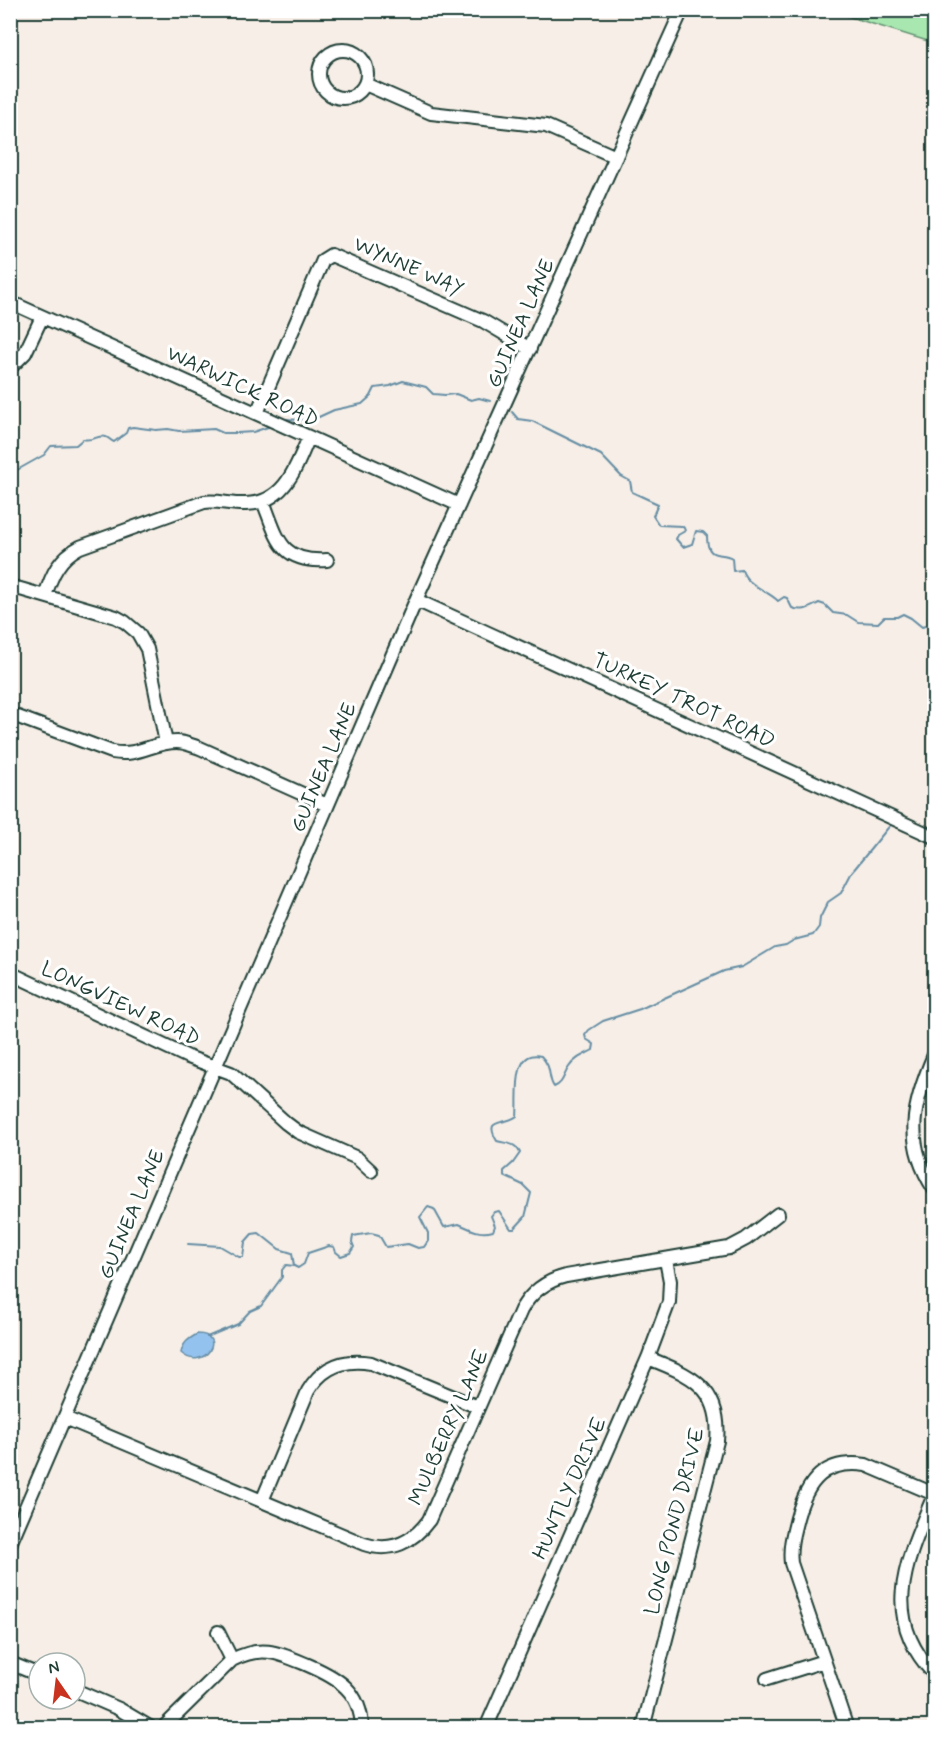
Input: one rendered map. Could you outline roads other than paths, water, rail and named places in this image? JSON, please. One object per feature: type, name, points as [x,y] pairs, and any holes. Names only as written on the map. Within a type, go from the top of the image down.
[{"type":"street","name":"GUINEA LANE","points":[[10,1544],[416,600],[682,10]]},
{"type":"street","points":[[346,50],[354,52],[362,59],[366,67],[368,76],[365,84],[357,95],[349,98],[332,96],[326,91],[320,78],[322,64],[334,52],[346,50]]},
{"type":"street","points":[[365,84],[431,113],[546,126],[616,158]]},
{"type":"street","name":"WYNNE WAY","points":[[257,413],[323,260],[331,255],[483,321],[530,349]]},
{"type":"street","name":"WARWICK ROAD","points":[[10,302],[459,505]]},
{"type":"street","points":[[10,368],[25,353],[42,317]]},
{"type":"street","points":[[45,596],[58,565],[80,547],[204,502],[222,501],[248,504],[263,501],[282,489],[289,481],[309,437]]},
{"type":"street","points":[[263,501],[276,535],[288,552],[309,561],[327,560]]},
{"type":"street","points":[[10,586],[116,617],[138,633],[149,655],[166,743]]},
{"type":"street","name":"TURKEY TROT ROAD","points":[[416,600],[934,837]]},
{"type":"street","points":[[10,714],[112,752],[133,753],[166,743],[183,743],[200,748],[327,805]]},
{"type":"street","name":"LONGVIEW ROAD","points":[[10,973],[238,1079],[286,1124],[298,1132],[357,1158],[371,1171]]},
{"type":"street","points":[[934,1055],[919,1093],[914,1119],[918,1157],[934,1189]]},
{"type":"street","name":"MULBERRY LANE","points":[[65,1418],[369,1546],[387,1548],[408,1541],[423,1529],[429,1520],[520,1310],[534,1292],[545,1284],[566,1276],[729,1248],[746,1239],[778,1214]]},
{"type":"street","name":"HUNTLY DRIVE","points":[[486,1728],[648,1358],[669,1302],[670,1281],[666,1260]]},
{"type":"street","name":"LONG POND DRIVE","points":[[643,1728],[717,1441],[718,1428],[714,1406],[705,1390],[686,1373],[648,1358]]},
{"type":"street","points":[[261,1501],[308,1391],[318,1377],[332,1366],[353,1361],[371,1363],[478,1407]]},
{"type":"street","points":[[847,1728],[791,1563],[790,1553],[790,1542],[802,1498],[809,1486],[833,1467],[866,1465],[934,1494],[909,1554],[903,1577],[902,1593],[907,1626],[912,1641],[934,1674]]},
{"type":"street","points":[[10,1511],[23,1515]]},
{"type":"street","points":[[218,1632],[232,1660]]},
{"type":"street","points":[[163,1728],[232,1660],[253,1651],[272,1651],[330,1674],[352,1694],[361,1714],[362,1728]]},
{"type":"street","points":[[767,1679],[824,1661]]},
{"type":"street","points":[[10,1663],[27,1670]]},
{"type":"street","points":[[87,1695],[119,1709],[151,1728]]},
{"type":"water","points":[[197,1334],[206,1336],[211,1340],[212,1345],[204,1356],[190,1358],[181,1353],[182,1349],[187,1341]]},
{"type":"waterway","points":[[287,419],[310,421],[334,410],[362,404],[371,396],[375,388],[403,381],[426,387],[433,394],[456,394],[471,400],[479,398],[490,401]]},
{"type":"waterway","points":[[512,412],[518,419],[532,421],[601,455],[621,476],[630,481],[632,492],[658,504],[653,516],[659,525],[684,528],[685,531],[676,539],[683,547],[692,544],[696,531],[703,532],[707,536],[709,549],[712,552],[732,558],[733,571],[742,570],[748,580],[778,601],[784,597],[787,598],[792,608],[799,610],[819,603],[825,605],[833,613],[847,615],[858,622],[878,623],[884,617],[897,617],[903,614],[922,627],[934,623]]},
{"type":"waterway","points":[[10,474],[44,455],[51,446],[76,445],[83,439],[89,440],[101,436],[114,442],[126,433],[128,428],[133,427],[179,431],[214,429],[223,433],[237,433],[253,432],[271,426]]},
{"type":"waterway","points":[[188,1244],[220,1246],[243,1257],[245,1242],[252,1234],[259,1233],[279,1249],[292,1253],[294,1266],[298,1268],[304,1264],[308,1253],[329,1246],[334,1247],[341,1256],[350,1253],[354,1247],[353,1236],[371,1233],[379,1235],[386,1247],[408,1244],[418,1248],[424,1247],[428,1241],[428,1233],[420,1217],[428,1207],[434,1209],[444,1227],[459,1224],[479,1232],[493,1231],[495,1226],[491,1216],[494,1212],[499,1211],[511,1229],[514,1229],[525,1217],[531,1193],[523,1185],[504,1176],[504,1171],[520,1153],[513,1145],[497,1141],[492,1128],[497,1123],[517,1116],[518,1077],[525,1060],[531,1056],[541,1056],[549,1068],[554,1087],[562,1081],[574,1061],[593,1050],[594,1044],[586,1039],[585,1035],[603,1021],[640,1009],[724,971],[742,967],[775,947],[813,935],[819,927],[820,918],[828,902],[841,893],[852,872],[892,823]]},
{"type":"waterway","points":[[207,1337],[238,1324],[250,1311],[261,1306],[282,1277],[282,1270],[286,1265],[294,1266]]}]
